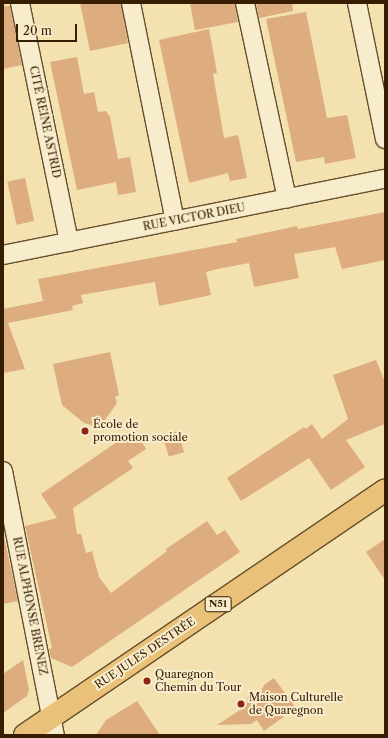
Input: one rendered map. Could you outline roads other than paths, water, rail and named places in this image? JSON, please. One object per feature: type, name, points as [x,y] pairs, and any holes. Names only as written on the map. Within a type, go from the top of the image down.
[{"type":"main road","name":"RUE JULES DESTRÉE","points":[[25,735],[53,726],[385,490]]},
{"type":"street","name":"CITÉ REINE ASTRID","points":[[20,3],[70,242]]},
{"type":"street","points":[[131,3],[175,221]]},
{"type":"street","points":[[246,3],[287,199]]},
{"type":"street","points":[[357,3],[385,138]]},
{"type":"street","name":"RUE VICTOR DIEU","points":[[3,255],[385,179]]},
{"type":"street","name":"RUE ALPHONSE BRENEZ","points":[[3,471],[53,726]]},
{"type":"place","name":"École de promotion sociale","points":[[85,431]]},
{"type":"place","name":"Quaregnon Chemin du Tour","points":[[147,681]]},
{"type":"place","name":"Maison Culturelle de Quaregnon","points":[[241,704]]}]
